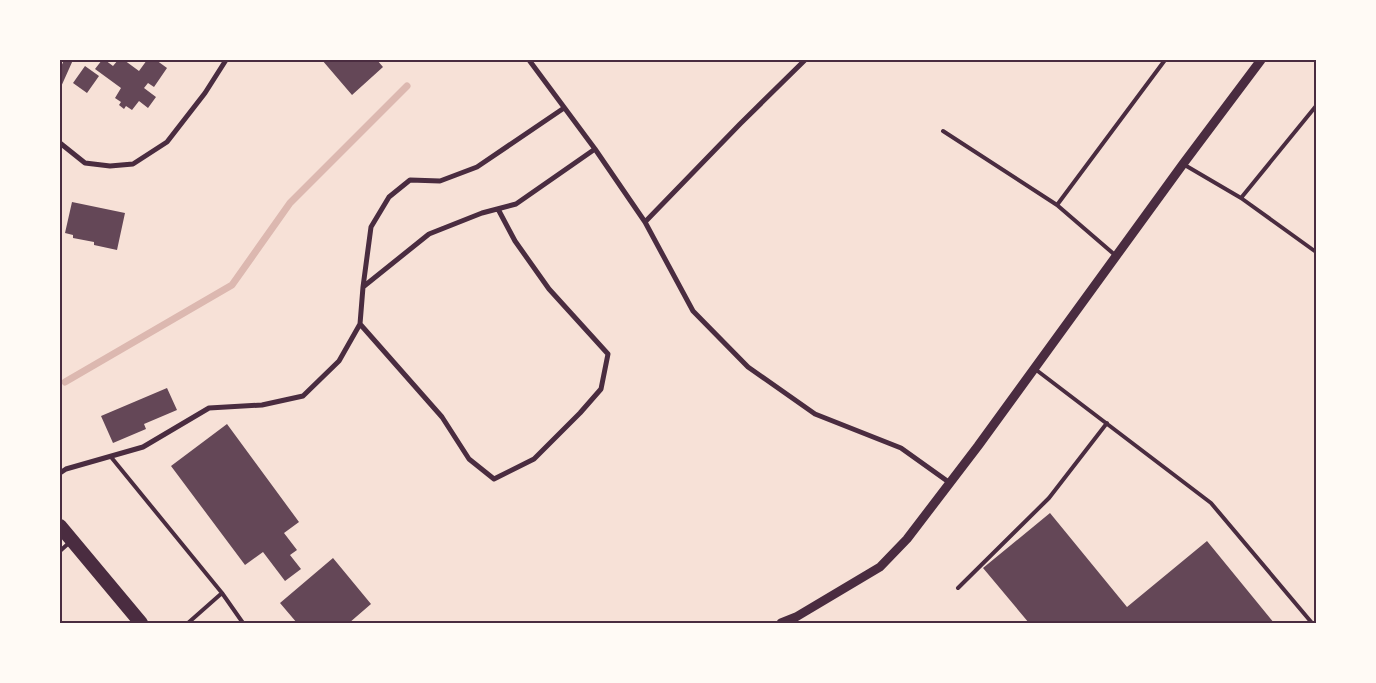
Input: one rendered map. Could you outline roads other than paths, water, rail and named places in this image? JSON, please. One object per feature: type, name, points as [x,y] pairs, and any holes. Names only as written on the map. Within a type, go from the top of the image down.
[{"type":"highway","points":[[60,526],[141,623]]},
{"type":"street","points":[[60,143],[85,163],[110,166],[133,164],[168,142],[205,93],[226,60]]},
{"type":"street","points":[[529,60],[595,149],[645,222],[693,311],[748,367],[815,414],[901,448],[950,483]]},
{"type":"street","points":[[645,222],[805,60]]},
{"type":"street","points":[[781,623],[797,620],[880,567],[907,540],[1035,369],[1183,164],[1261,60]]},
{"type":"street","points":[[60,473],[66,469],[143,447],[209,408],[262,405],[303,396],[339,361],[360,324],[371,226],[389,197],[410,180],[440,181],[477,167],[564,108]]},
{"type":"street","points":[[363,287],[429,234],[482,213],[516,204],[595,149]]},
{"type":"street","points":[[360,324],[442,417],[469,459],[494,479],[534,459],[601,389],[608,354],[549,289],[515,240],[498,209]]},
{"type":"lane","points":[[1057,205],[1165,60]]},
{"type":"lane","points":[[1241,198],[1316,106]]},
{"type":"lane","points":[[943,131],[1057,205],[1117,256]]},
{"type":"lane","points":[[1183,164],[1241,198],[1316,252]]},
{"type":"lane","points":[[1035,369],[1211,503],[1312,623]]},
{"type":"lane","points":[[958,588],[1049,498],[1107,423]]},
{"type":"lane","points":[[111,457],[222,593],[243,623]]},
{"type":"lane","points":[[60,551],[72,540]]},
{"type":"lane","points":[[188,623],[222,593]]},
{"type":"waterway","points":[[65,382],[232,285],[290,203],[407,86]]}]
